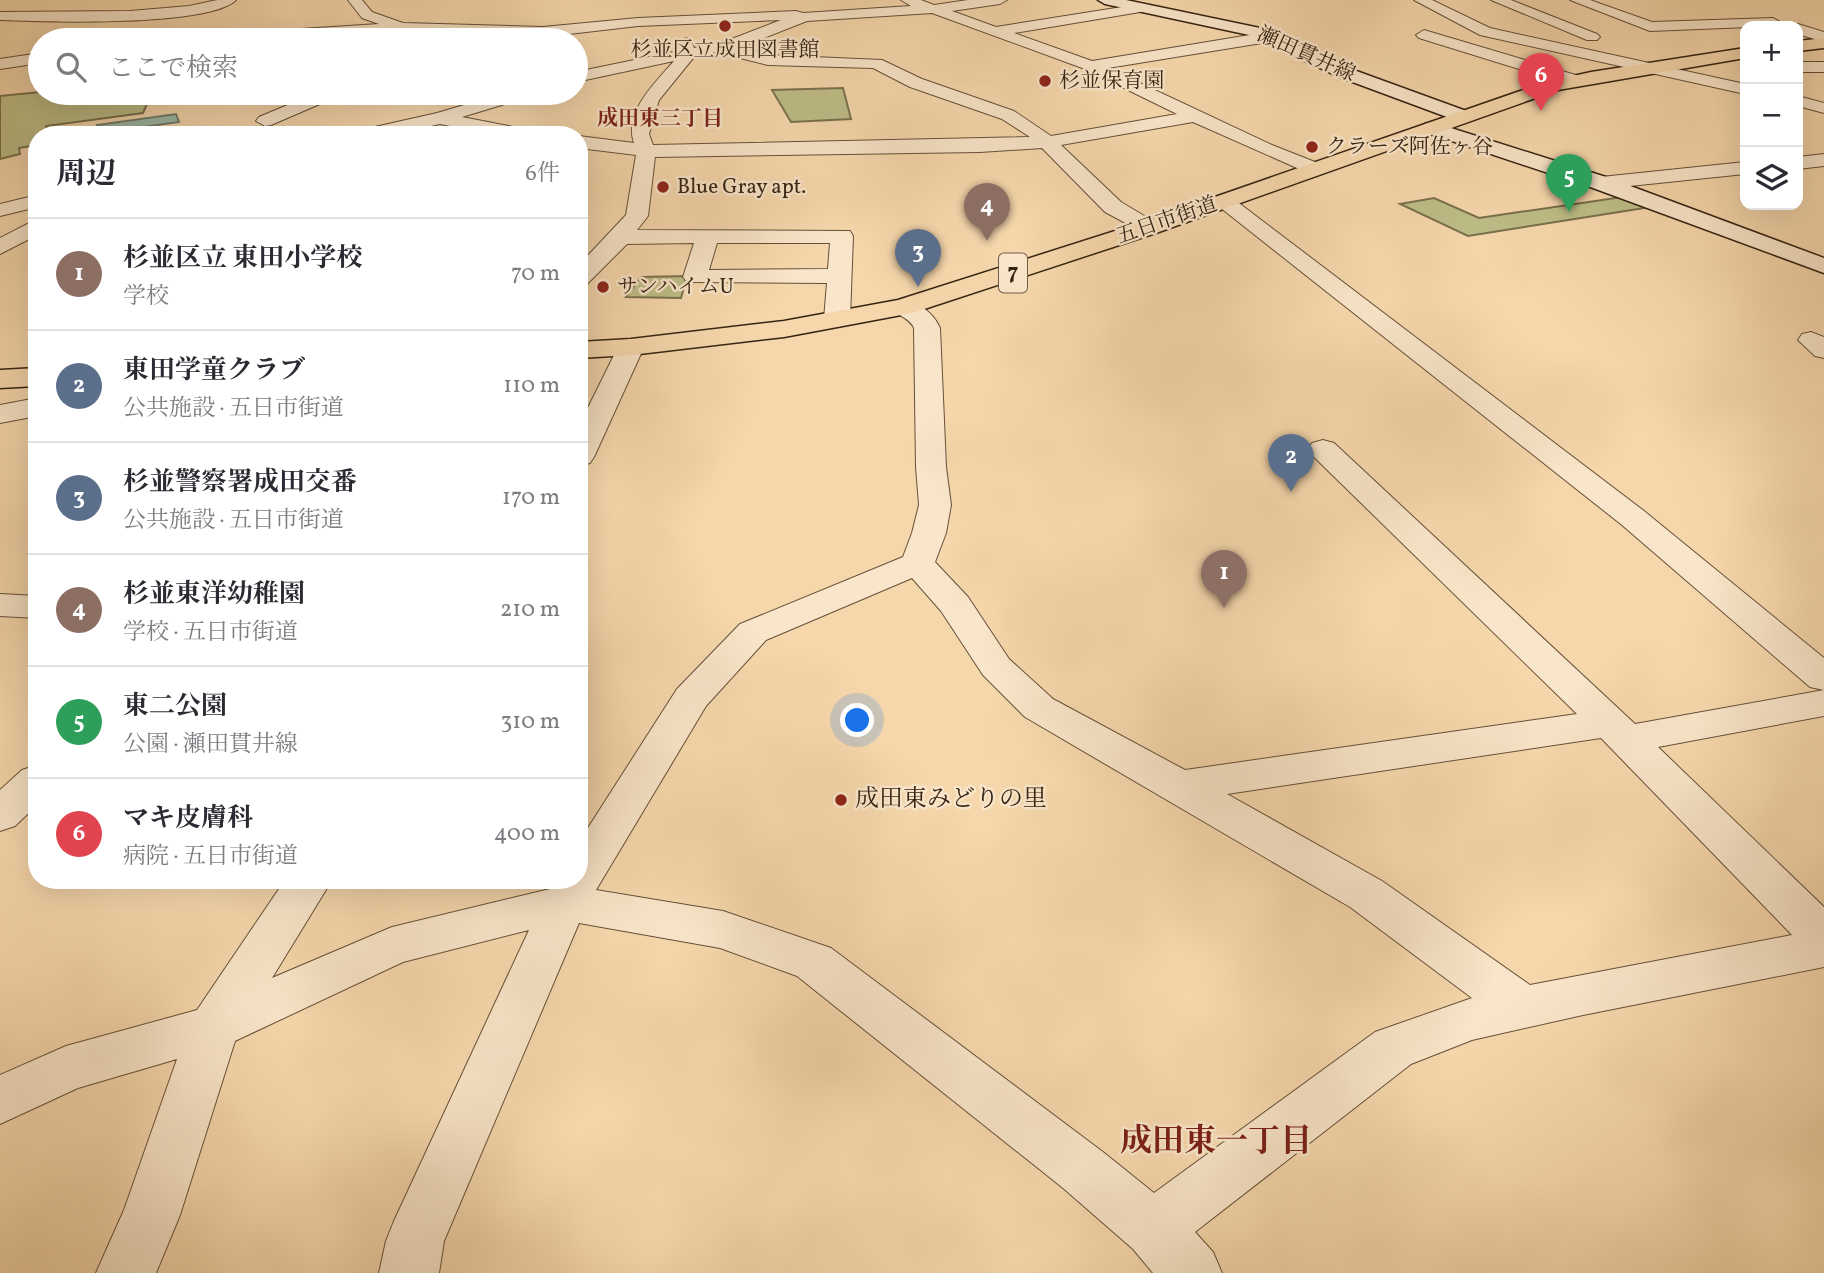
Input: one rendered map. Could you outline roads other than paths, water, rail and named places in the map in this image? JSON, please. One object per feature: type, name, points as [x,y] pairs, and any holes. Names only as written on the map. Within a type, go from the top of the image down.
[{"type":"main road","name":"瀬田貫井線","points":[[1105,0],[1254,31],[1345,74],[1462,117]]},
{"type":"main road","points":[[1803,45],[1824,43]]},
{"type":"main road","name":"五日市街道","points":[[588,349],[784,329],[903,307],[1148,228],[1313,168],[1573,80],[1645,68],[1677,70],[1740,54]]},
{"type":"main road","points":[[1432,128],[1601,183],[1824,266]]},
{"type":"main road","points":[[0,379],[28,377]]},
{"type":"street","points":[[0,16],[66,18],[157,13],[201,9],[229,0]]},
{"type":"street","points":[[355,0],[368,15],[389,28]]},
{"type":"street","points":[[908,0],[1091,66],[1194,116],[1313,168]]},
{"type":"street","points":[[588,74],[729,46],[802,18],[933,9],[1000,0]]},
{"type":"street","points":[[1422,0],[1485,32],[1645,68]]},
{"type":"street","points":[[1499,0],[1604,35],[1677,70],[1740,88]]},
{"type":"street","points":[[1577,0],[1650,27],[1740,24]]},
{"type":"street","points":[[1620,0],[1683,25]]},
{"type":"street","points":[[588,270],[638,216],[646,150],[640,134],[646,108],[686,54],[684,32],[680,24],[664,14],[698,9],[702,4]]},
{"type":"street","points":[[1736,7],[1773,21]]},
{"type":"street","points":[[995,31],[1141,8]]},
{"type":"street","points":[[1458,20],[1603,10]]},
{"type":"street","points":[[585,28],[670,20],[796,15],[802,18]]},
{"type":"street","points":[[1604,35],[1654,30],[1650,27]]},
{"type":"street","points":[[1803,31],[1824,37]]},
{"type":"street","points":[[1485,32],[1424,35],[1573,80]]},
{"type":"street","points":[[1091,66],[1268,37]]},
{"type":"street","points":[[729,46],[742,54],[768,60],[876,63],[916,83],[1008,115],[1047,142],[1113,207],[1148,228]]},
{"type":"street","points":[[0,64],[28,60]]},
{"type":"street","points":[[1803,67],[1824,67]]},
{"type":"street","points":[[1677,70],[1740,69]]},
{"type":"street","points":[[1803,102],[1824,108]]},
{"type":"street","points":[[265,121],[302,105],[339,109]]},
{"type":"street","points":[[405,126],[483,105]]},
{"type":"street","points":[[588,143],[646,150],[980,146],[1047,142],[1194,116]]},
{"type":"street","points":[[441,118],[480,126]]},
{"type":"street","points":[[1803,162],[1824,160]]},
{"type":"street","points":[[1601,183],[1740,169]]},
{"type":"street","points":[[1224,201],[1633,518],[1824,678]]},
{"type":"street","points":[[0,210],[28,203]]},
{"type":"street","points":[[0,247],[28,231]]},
{"type":"street","points":[[708,236],[695,277],[841,276]]},
{"type":"street","points":[[621,237],[842,236],[837,319]]},
{"type":"street","points":[[588,866],[691,698],[753,632],[918,563],[929,533],[935,505],[931,467],[927,328],[924,320],[903,307]]},
{"type":"street","points":[[588,438],[631,347]]},
{"type":"street","points":[[0,414],[28,409]]},
{"type":"street","points":[[1323,449],[1618,731],[1824,937]]},
{"type":"street","points":[[918,563],[955,605],[996,667],[1039,708],[1181,786],[1366,894],[1524,1007]]},
{"type":"street","points":[[0,604],[28,606]]},
{"type":"street","points":[[1181,786],[1824,704]]},
{"type":"street","points":[[0,815],[28,789]]},
{"type":"street","points":[[126,1273],[151,1215],[214,1027],[303,889]]},
{"type":"street","points":[[409,1273],[415,1241],[574,889]]},
{"type":"street","points":[[0,1100],[66,1069],[214,1027],[392,946],[565,903],[723,930],[814,962],[1083,1170],[1153,1228],[1192,1273]]},
{"type":"street","points":[[1153,1228],[1393,1048],[1468,1020],[1524,1007],[1824,948]]},
{"type":"place","name":"杉並区立成田図書館","points":[[725,26]]},
{"type":"place","name":"杉並保育園","points":[[1045,81]]},
{"type":"place","name":"マキ皮膚科","points":[[1541,111]]},
{"type":"place","name":"クラーズ阿佐ヶ谷","points":[[1312,147]]},
{"type":"place","name":"Blue Gray apt.","points":[[663,187]]},
{"type":"place","name":"東二公園","points":[[1569,212]]},
{"type":"place","name":"杉並東洋幼稚園","points":[[987,241]]},
{"type":"place","name":"サンハイムU","points":[[603,287]]},
{"type":"place","name":"杉並警察署成田交番","points":[[918,287]]},
{"type":"place","name":"東田学童クラブ","points":[[1291,492]]},
{"type":"place","name":"杉並区立 東田小学校","points":[[1224,608]]},
{"type":"place","name":"成田東みどりの里","points":[[841,800]]},
{"type":"district","name":"成田東三丁目","points":[[660,119]]},
{"type":"district","name":"成田東一丁目","points":[[1216,1143]]}]
